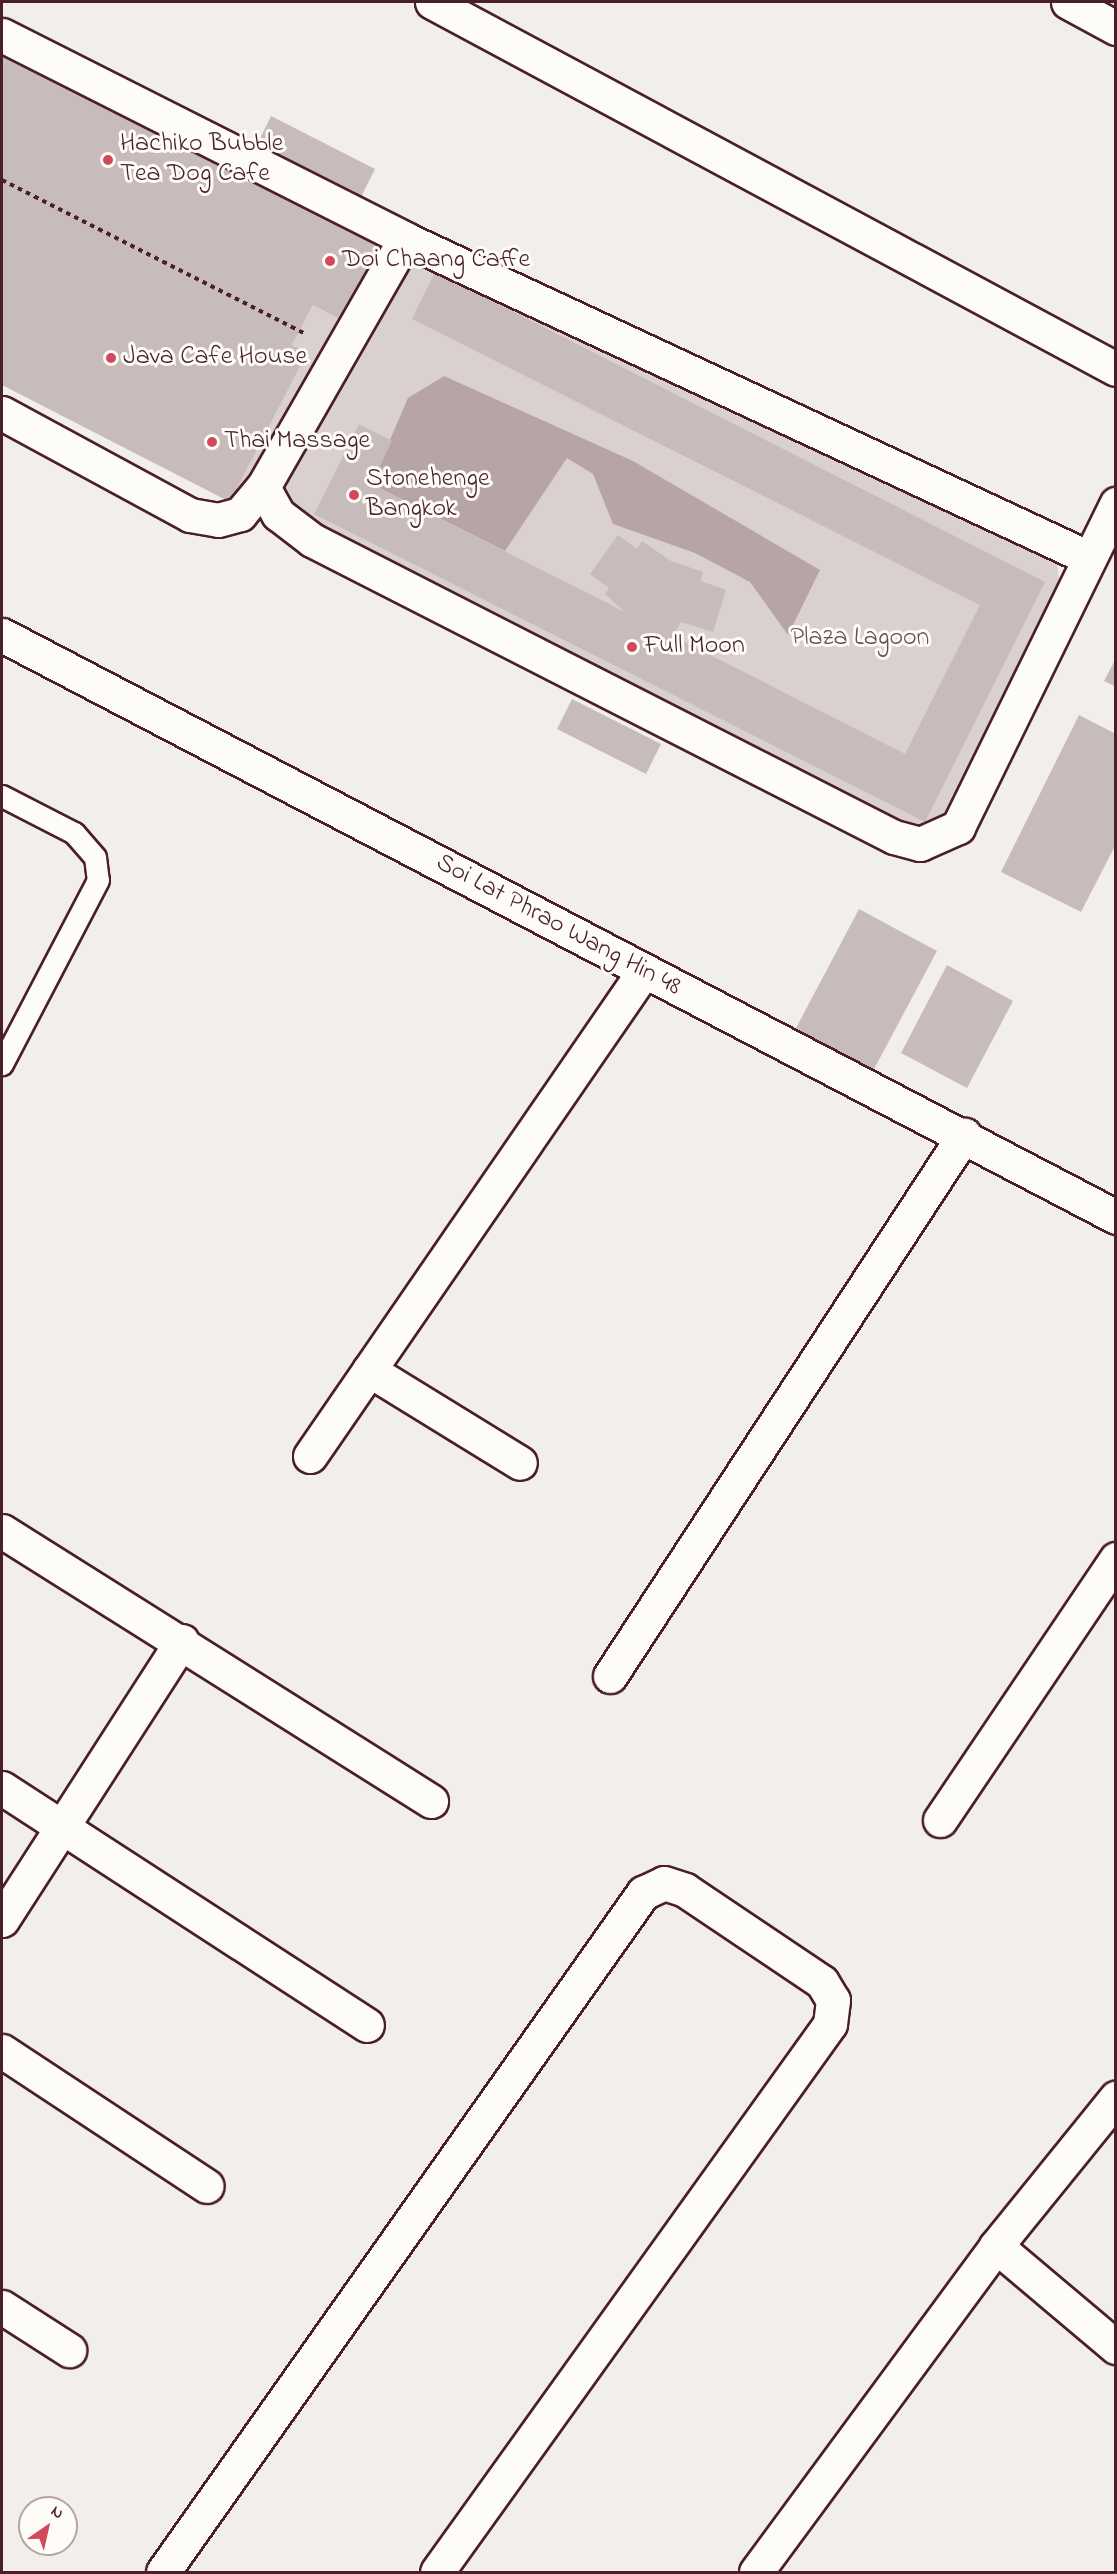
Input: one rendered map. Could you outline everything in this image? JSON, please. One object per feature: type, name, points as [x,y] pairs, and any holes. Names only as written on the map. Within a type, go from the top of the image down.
[{"type":"street","points":[[432,2],[1116,369]]},
{"type":"street","points":[[1068,2],[1115,26]]},
{"type":"street","points":[[2,35],[405,239],[1089,558]]},
{"type":"street","points":[[2,413],[190,515],[218,520],[240,514],[263,487],[405,239]]},
{"type":"street","points":[[263,487],[278,514],[312,540],[894,837],[920,844],[958,826],[1116,504]]},
{"type":"street","name":"Soi Lat Phrao Wang Hin 48","points":[[2,635],[1116,1216]]},
{"type":"street","points":[[310,1456],[644,971]]},
{"type":"street","points":[[610,1676],[964,1135]]},
{"type":"street","points":[[369,1370],[520,1463]]},
{"type":"street","points":[[2,1531],[182,1641],[431,1802]]},
{"type":"street","points":[[940,1820],[1116,1559]]},
{"type":"street","points":[[2,1920],[182,1641]]},
{"type":"street","points":[[2,1788],[367,2025]]},
{"type":"street","points":[[163,2572],[643,1893],[664,1883],[684,1890],[822,1982],[833,2000],[830,2024],[437,2572]]},
{"type":"street","points":[[2,2051],[207,2186]]},
{"type":"street","points":[[756,2572],[996,2246],[1116,2097]]},
{"type":"street","points":[[996,2246],[1116,2347]]},
{"type":"street","points":[[2,2307],[69,2350]]},
{"type":"lane","points":[[2,796],[74,833],[95,857],[98,880],[2,1064]]},
{"type":"path","points":[[2,180],[340,352]]},
{"type":"green space","name":"Plaza Lagoon","points":[[381,240],[1057,560],[1060,590],[952,815],[922,848],[278,515],[230,502],[307,353],[292,345],[313,305],[340,319]]},
{"type":"shaded area","points":[[444,376],[633,461],[820,570],[788,635],[750,582],[695,553],[613,524],[593,474],[567,458],[505,551],[371,484],[408,398]]},
{"type":"building","points":[[2,45],[381,240],[390,272],[340,319],[313,305],[292,345],[307,353],[230,502],[2,385]]},
{"type":"building","points":[[271,116],[375,169],[361,197],[257,145]]},
{"type":"building","points":[[435,272],[1045,582],[925,822],[314,514],[359,424],[392,441],[371,484],[625,612],[605,594],[609,588],[590,574],[618,535],[637,549],[642,541],[671,561],[703,572],[701,581],[726,590],[713,632],[681,622],[673,636],[905,754],[980,605],[412,319]]},
{"type":"building","points":[[1116,658],[1116,687],[1104,681]]},
{"type":"building","points":[[572,699],[661,744],[646,774],[557,729]]},
{"type":"building","points":[[1079,715],[1116,734],[1116,844],[1081,912],[1001,872]]},
{"type":"building","points":[[859,909],[937,951],[873,1071],[795,1030]]},
{"type":"building","points":[[947,965],[1013,1001],[967,1088],[901,1053]]},
{"type":"place","name":"Hachiko Bubble Tea Dog Cafe","points":[[108,160]]},
{"type":"place","name":"Doi Chaang Caffe","points":[[330,261]]},
{"type":"place","name":"Java Cafe House","points":[[111,358]]},
{"type":"place","name":"Thai Massage","points":[[212,442]]},
{"type":"place","name":"Stonehenge Bangkok","points":[[354,495]]},
{"type":"place","name":"Full Moon","points":[[632,647]]}]
